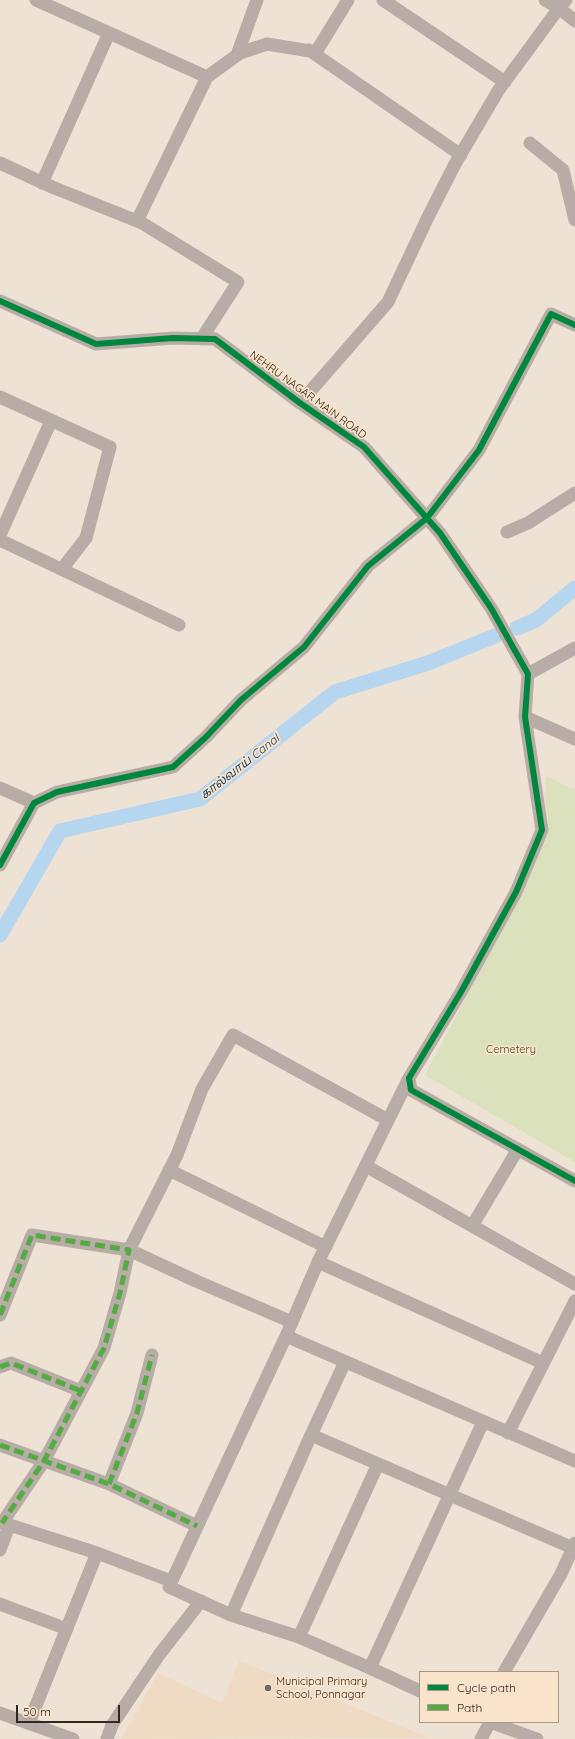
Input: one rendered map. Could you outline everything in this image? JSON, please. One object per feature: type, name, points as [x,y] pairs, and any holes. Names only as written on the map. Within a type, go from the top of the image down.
[{"type":"street","points":[[36,0],[207,77]]},
{"type":"street","points":[[237,55],[257,0]]},
{"type":"street","points":[[137,221],[207,77],[237,55],[266,44],[316,52],[348,0]]},
{"type":"street","points":[[383,0],[505,82]]},
{"type":"street","points":[[546,0],[562,4],[575,21]]},
{"type":"street","points":[[300,403],[388,302],[428,217],[461,155],[505,82],[562,4]]},
{"type":"street","points":[[42,183],[109,33]]},
{"type":"street","points":[[308,50],[461,155]]},
{"type":"street","points":[[530,143],[563,170],[575,220]]},
{"type":"street","points":[[0,163],[42,183],[137,221],[238,282],[202,338]]},
{"type":"street","name":"NEHRU NAGAR MAIN ROAD","points":[[0,301],[96,344],[173,338],[215,339],[300,403],[364,447],[440,532],[491,608],[528,674]]},
{"type":"street","points":[[0,865],[34,804],[57,792],[173,767],[206,737],[241,700],[304,647],[368,566],[427,518],[479,450],[551,314],[575,325]]},
{"type":"street","points":[[1,401],[51,421],[110,448],[86,538],[62,569]]},
{"type":"street","points":[[0,535],[51,421]]},
{"type":"street","points":[[507,532],[528,523],[575,493]]},
{"type":"street","points":[[0,540],[178,625]]},
{"type":"street","points":[[419,1691],[299,1637],[231,1615],[169,1587],[286,1336],[318,1262],[388,1120],[409,1078],[461,992],[516,892],[542,830],[526,717],[528,674],[575,648]]},
{"type":"street","points":[[526,717],[575,739]]},
{"type":"street","points":[[0,788],[34,804]]},
{"type":"street","points":[[0,1550],[4,1524],[44,1461],[104,1348],[120,1293],[129,1250],[177,1154],[202,1089],[233,1035],[388,1120]]},
{"type":"street","points":[[409,1078],[411,1090],[575,1181]]},
{"type":"street","points":[[472,1226],[518,1149]]},
{"type":"street","points":[[366,1166],[575,1284]]},
{"type":"street","points":[[169,1170],[326,1247]]},
{"type":"street","points":[[0,1315],[32,1235],[129,1250],[196,1281],[292,1322]]},
{"type":"street","points":[[318,1262],[543,1364]]},
{"type":"street","points":[[508,1432],[575,1301]]},
{"type":"street","points":[[286,1336],[575,1461]]},
{"type":"street","points":[[109,1484],[137,1413],[152,1355]]},
{"type":"street","points":[[231,1615],[345,1362]]},
{"type":"street","points":[[0,1367],[12,1363],[80,1391]]},
{"type":"street","points":[[370,1668],[483,1422]]},
{"type":"street","points":[[311,1435],[450,1495],[574,1546],[561,1574],[505,1671]]},
{"type":"street","points":[[0,1445],[109,1484],[197,1526]]},
{"type":"street","points":[[299,1637],[378,1464]]},
{"type":"street","points":[[4,1524],[97,1552],[172,1581]]},
{"type":"street","points":[[29,1723],[97,1552]]},
{"type":"street","points":[[107,1739],[112,1725],[159,1655],[201,1601]]},
{"type":"street","points":[[0,1604],[66,1629]]},
{"type":"street","points":[[0,1713],[73,1739]]},
{"type":"street","points":[[481,1739],[489,1723]]},
{"type":"street","points":[[493,1723],[537,1739]]},
{"type":"shaded area","name":"Municipal Primary School, Ponnagar","points":[[239,1661],[430,1738],[121,1739],[158,1673],[222,1703]]},
{"type":"green space","name":"Cemetery","points":[[546,776],[573,789],[575,786],[575,1162],[425,1075],[527,882],[549,827],[545,799]]},
{"type":"waterway","name":"கால்வாய் Canal","points":[[517,628],[536,620],[575,588]]},
{"type":"waterway","name":"கால்வாய் Canal","points":[[0,935],[60,831],[200,799],[335,692],[428,663],[495,636]]},
{"type":"marked path","points":[[0,1315],[32,1235],[129,1250],[120,1293],[104,1348],[44,1461],[2,1523]]},
{"type":"marked path","points":[[109,1484],[137,1413],[152,1355]]},
{"type":"marked path","points":[[0,1367],[11,1363],[81,1391]]},
{"type":"marked path","points":[[0,1445],[109,1484],[197,1526]]},
{"type":"cycle path","points":[[0,301],[96,344],[173,338],[215,339],[300,403],[364,447],[440,533],[491,608],[528,674],[525,717],[542,830],[516,892],[461,992],[409,1078],[411,1090],[575,1181]]},
{"type":"cycle path","points":[[0,865],[34,803],[57,792],[173,767],[206,737],[241,700],[304,647],[368,566],[427,518],[479,450],[551,314],[575,325]]},
{"type":"place","name":"Municipal Primary School, Ponnagar","points":[[268,1688]]}]
